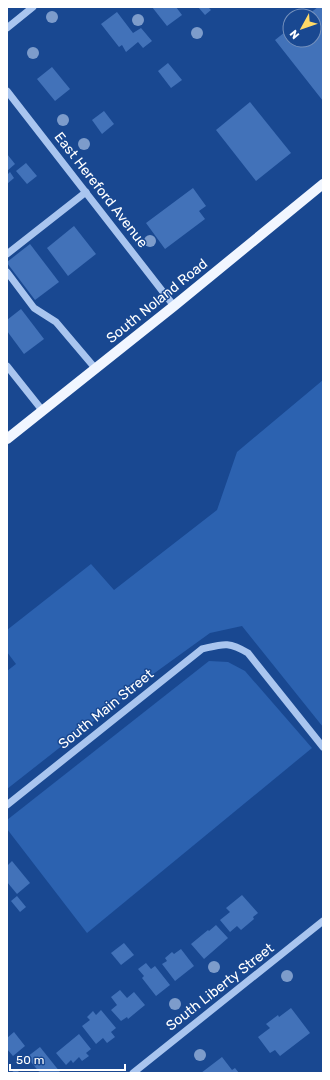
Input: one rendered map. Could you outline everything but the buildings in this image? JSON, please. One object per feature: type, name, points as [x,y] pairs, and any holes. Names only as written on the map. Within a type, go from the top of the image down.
[{"type":"main road","name":"South Noland Road","points":[[7,439],[174,306],[323,184]]},
{"type":"street","points":[[7,28],[33,7]]},
{"type":"street","name":"East Hereford Avenue","points":[[7,91],[174,306]]},
{"type":"street","points":[[7,254],[86,192]]},
{"type":"street","points":[[7,272],[34,308],[56,322],[95,368]]},
{"type":"street","points":[[7,366],[42,410]]},
{"type":"street","name":"South Main Street","points":[[7,805],[202,649],[226,644],[237,646],[248,654],[323,748]]},
{"type":"street","name":"South Liberty Street","points":[[133,1073],[323,921]]},
{"type":"shaded area","points":[[323,380],[323,727],[242,626],[210,633],[156,672],[7,789],[7,671],[16,664],[7,652],[7,630],[91,564],[114,590],[217,510],[237,452]]},
{"type":"shaded area","points":[[209,661],[228,662],[245,671],[312,748],[87,933],[7,829],[7,820]]}]
